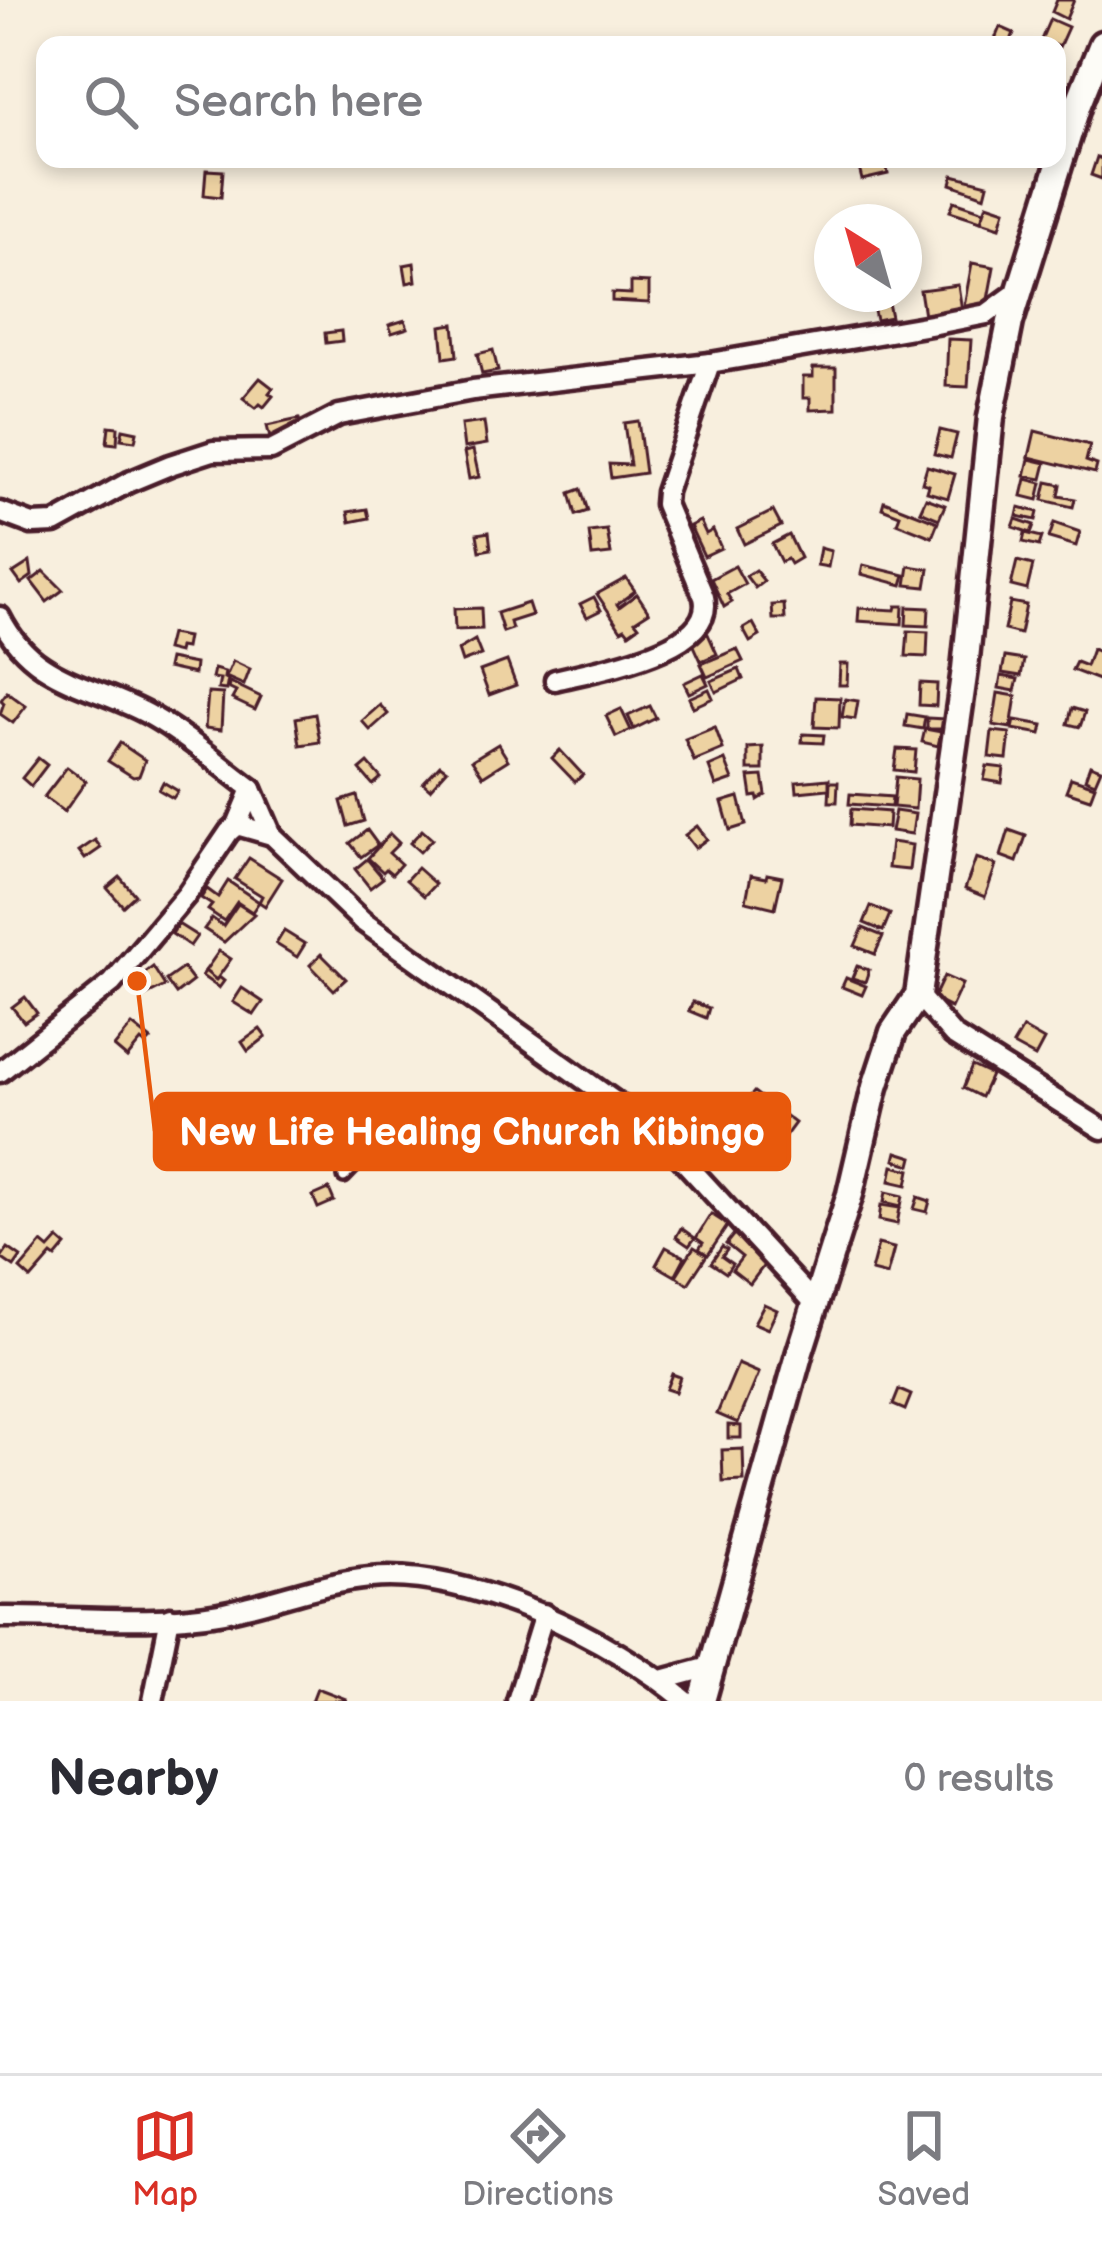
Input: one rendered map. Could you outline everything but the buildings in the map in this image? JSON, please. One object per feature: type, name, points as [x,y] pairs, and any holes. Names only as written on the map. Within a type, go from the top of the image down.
[{"type":"main road","points":[[1066,143],[1102,44]]},
{"type":"main road","points":[[702,1701],[893,1032],[918,995],[965,669],[991,417],[1010,322],[1059,168]]},
{"type":"street","points":[[0,512],[32,524],[55,524],[170,465],[213,451],[271,450],[339,415],[401,402],[710,363],[987,314],[1022,288]]},
{"type":"street","points":[[556,680],[646,656],[701,625],[707,611],[704,597],[665,504],[710,363]]},
{"type":"street","points":[[0,617],[12,640],[35,662],[155,718],[252,789],[272,835],[362,921],[656,1131],[817,1306]]},
{"type":"street","points":[[0,1072],[112,983],[237,825],[252,789]]},
{"type":"street","points":[[237,825],[272,835]]},
{"type":"street","points":[[918,995],[953,1035],[1102,1129]]},
{"type":"street","points":[[0,1617],[217,1614],[370,1578],[410,1577],[456,1585],[544,1614],[662,1681],[686,1701]]},
{"type":"street","points":[[517,1701],[544,1614]]},
{"type":"street","points":[[153,1701],[170,1617]]},
{"type":"street","points":[[662,1681],[710,1667]]},
{"type":"lane","points":[[344,1177],[384,1142],[656,1131]]},
{"type":"place","name":"New Life Healing Church Kibingo","points":[[137,981]]}]
